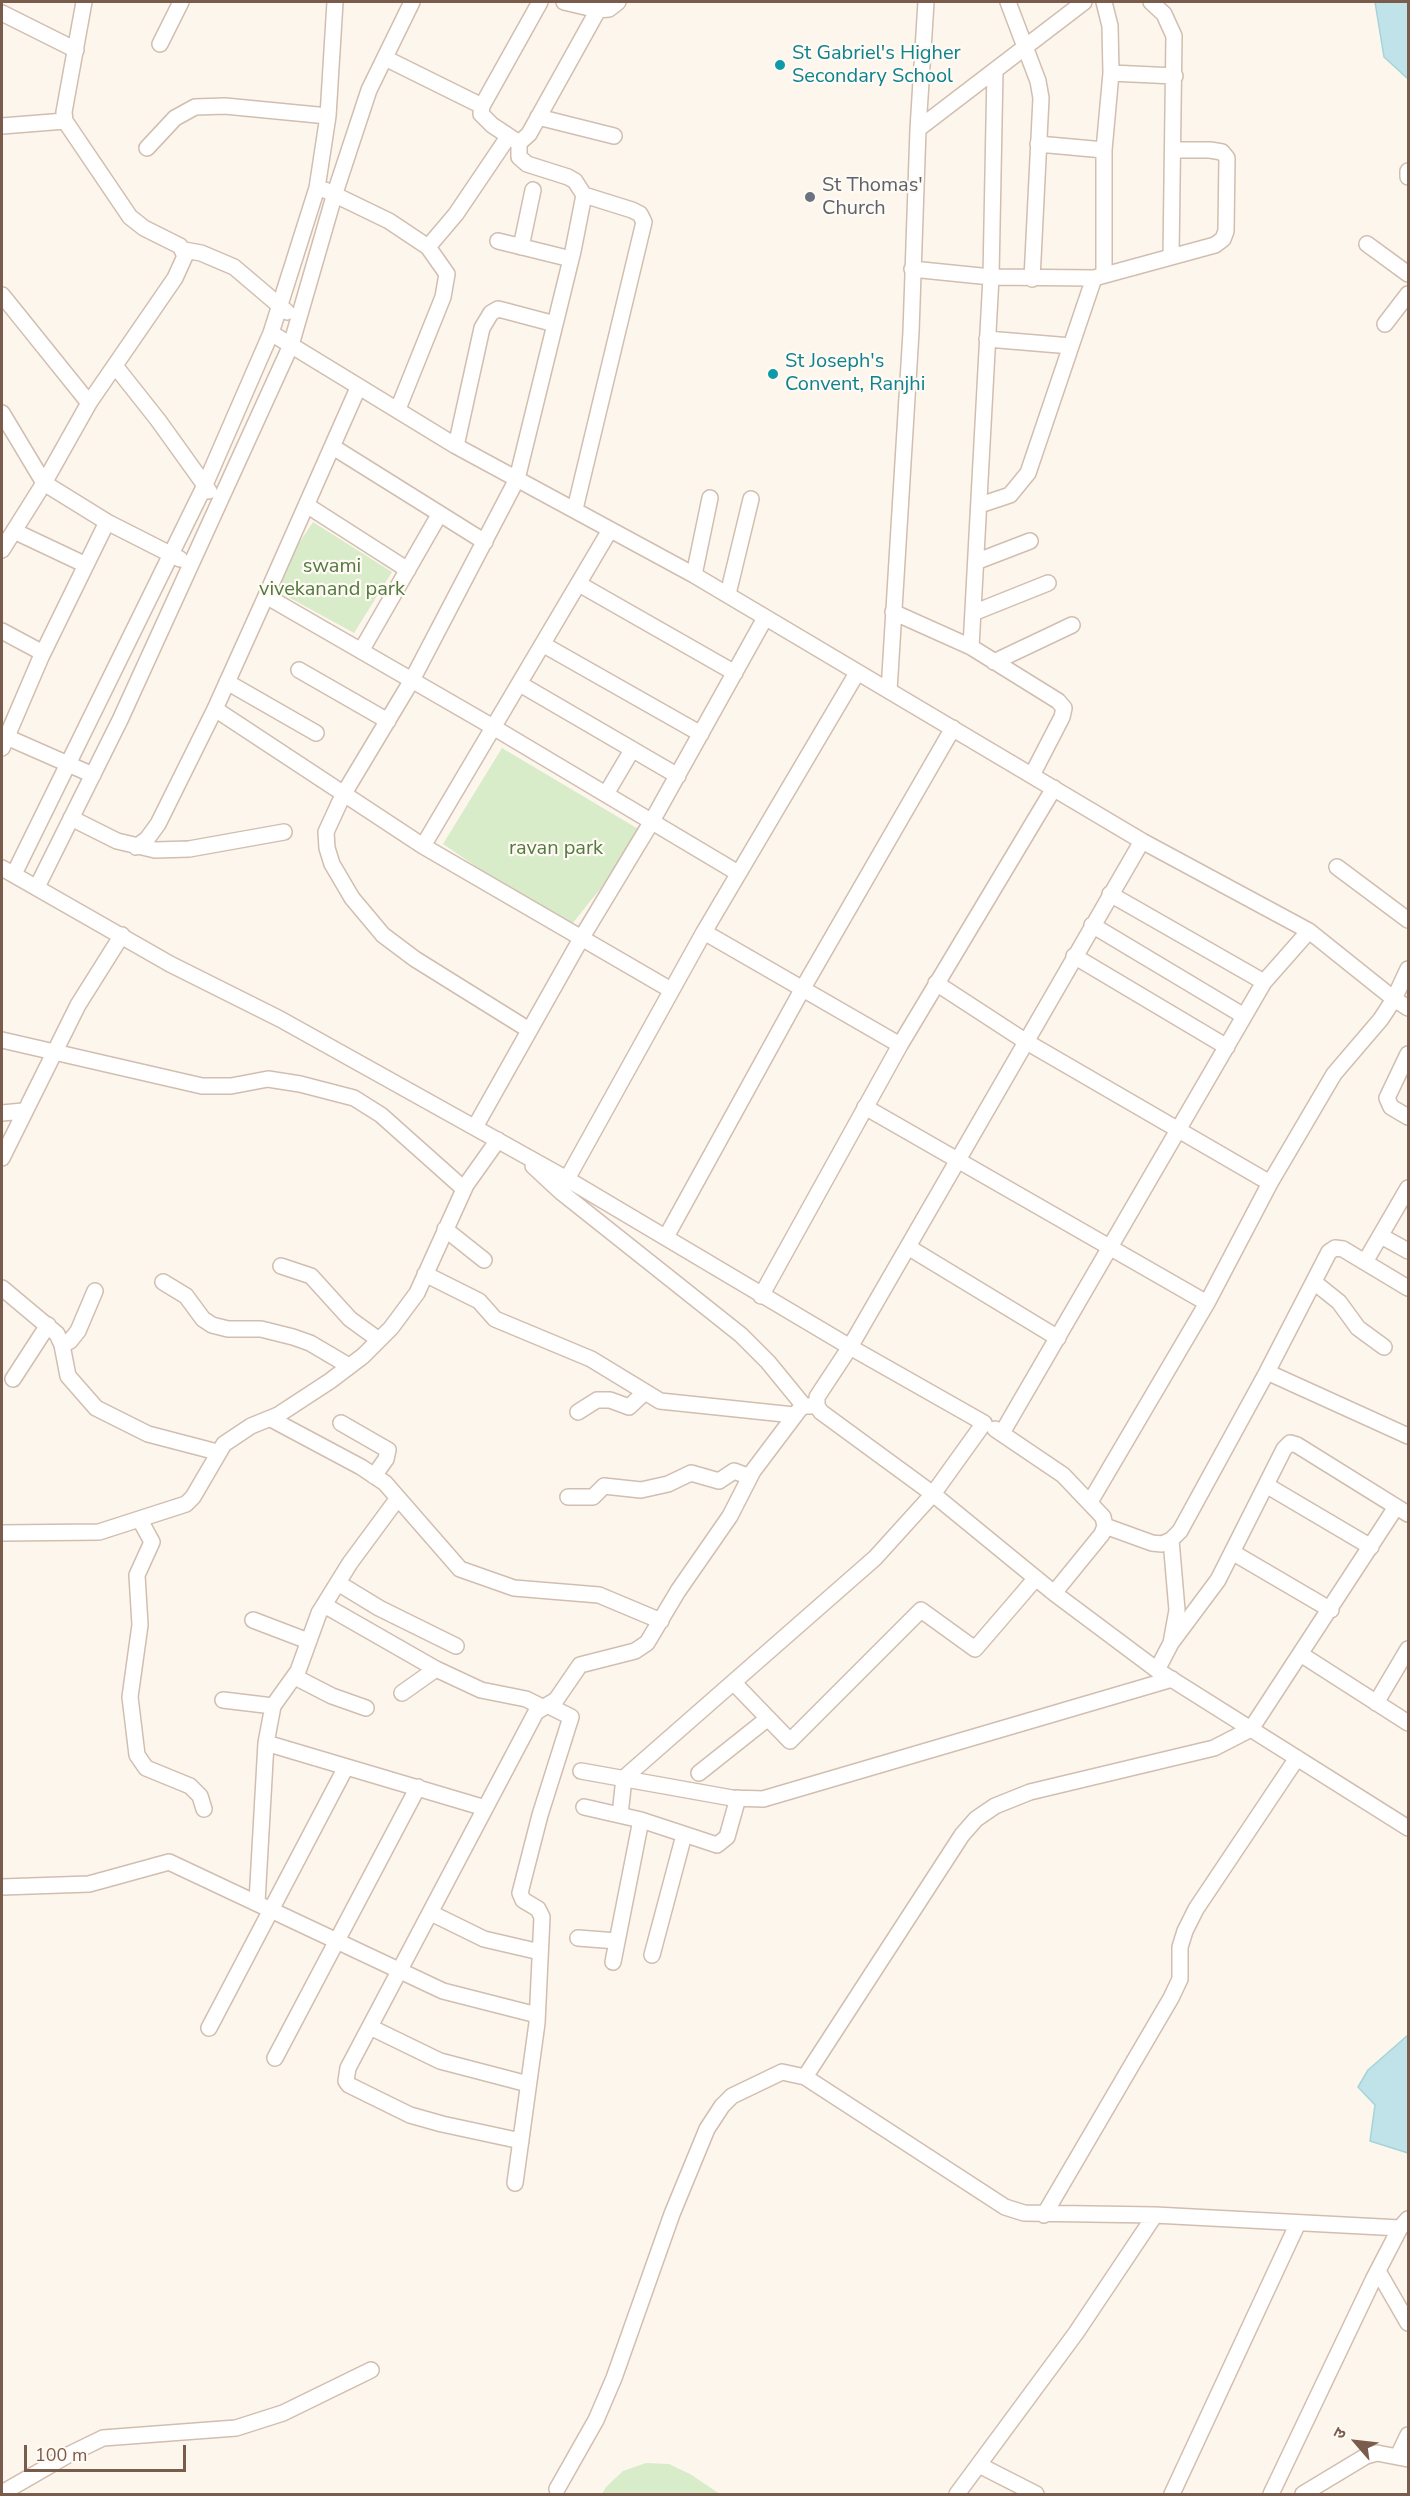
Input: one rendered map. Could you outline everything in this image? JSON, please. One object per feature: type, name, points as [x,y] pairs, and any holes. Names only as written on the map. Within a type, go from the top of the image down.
[{"type":"street","points":[[84,2],[64,112],[65,121],[130,217],[144,228],[174,241],[184,250],[201,253],[234,267],[279,307],[298,319]]},
{"type":"street","points":[[160,44],[181,2]]},
{"type":"street","points":[[335,2],[328,116],[317,188],[271,333],[204,487],[70,765],[8,871],[170,964],[280,1019],[475,1126],[666,1237],[761,1296],[1002,1433],[1064,1475],[1103,1517],[1105,1526],[1102,1534],[1054,1593]]},
{"type":"street","points":[[37,886],[120,720],[291,345],[335,193],[369,90],[412,2]]},
{"type":"street","points":[[540,2],[482,106],[480,114],[514,140],[519,157],[527,164],[568,177],[575,181],[584,195],[632,210],[640,214],[644,222],[575,509]]},
{"type":"street","points":[[564,2],[598,10],[609,9],[618,2]]},
{"type":"street","points":[[889,691],[911,332],[918,129],[926,2]]},
{"type":"street","points":[[1008,2],[1040,89],[1032,279]]},
{"type":"street","points":[[918,129],[1084,2]]},
{"type":"street","points":[[980,505],[1010,495],[1022,484],[1058,390],[1071,346],[1099,277],[1104,150],[1111,73],[1110,26],[1104,2]]},
{"type":"street","points":[[1151,2],[1171,24],[1174,36],[1171,256]]},
{"type":"street","points":[[428,247],[514,140],[529,134],[598,10]]},
{"type":"street","points":[[2,13],[76,50]]},
{"type":"street","points":[[385,58],[482,106]]},
{"type":"street","points":[[971,647],[978,561],[991,277],[995,70]]},
{"type":"street","points":[[1111,73],[1175,76]]},
{"type":"street","points":[[147,148],[175,118],[195,107],[225,106],[328,116]]},
{"type":"street","points":[[538,117],[614,136]]},
{"type":"street","points":[[2,126],[65,121]]},
{"type":"street","points":[[1038,144],[1104,150]]},
{"type":"street","points":[[912,269],[1032,279],[1099,277],[1215,245],[1223,239],[1228,165],[1222,152],[1174,150]]},
{"type":"street","points":[[1408,171],[1408,177]]},
{"type":"street","points":[[317,188],[335,193],[389,221],[428,247],[445,267],[447,282],[398,409]]},
{"type":"street","points":[[522,247],[532,190]]},
{"type":"street","points":[[529,1030],[396,947],[368,920],[342,881],[327,848],[326,832],[343,795],[412,680],[517,479],[571,259],[584,195]]},
{"type":"street","points":[[498,241],[571,259]]},
{"type":"street","points":[[1367,244],[1408,274]]},
{"type":"street","points":[[2,550],[44,483],[89,402],[116,367],[175,278],[183,262],[184,250]]},
{"type":"street","points":[[1385,324],[1408,294]]},
{"type":"street","points":[[2,295],[89,402]]},
{"type":"street","points":[[456,446],[482,328],[491,313],[498,309],[555,324]]},
{"type":"street","points":[[271,333],[456,446],[728,594],[1142,841],[1309,931],[1408,1008]]},
{"type":"street","points":[[987,339],[1071,346]]},
{"type":"street","points":[[116,367],[158,420],[204,487],[220,500]]},
{"type":"street","points":[[136,847],[158,825],[215,709],[308,506],[358,388]]},
{"type":"street","points":[[2,412],[44,483],[107,522],[191,565]]},
{"type":"street","points":[[333,447],[485,542]]},
{"type":"street","points":[[694,575],[710,498]]},
{"type":"street","points":[[728,594],[751,499]]},
{"type":"street","points":[[308,506],[408,570]]},
{"type":"street","points":[[361,651],[439,515]]},
{"type":"street","points":[[93,775],[3,740],[107,522]]},
{"type":"street","points":[[423,846],[610,530]]},
{"type":"street","points":[[14,531],[86,565]]},
{"type":"street","points":[[978,561],[1030,541]]},
{"type":"street","points":[[973,614],[1048,583]]},
{"type":"street","points":[[579,584],[735,673]]},
{"type":"street","points":[[266,596],[493,727],[738,873]]},
{"type":"street","points":[[893,612],[971,647],[1058,701],[1064,708],[1062,717],[1032,775]]},
{"type":"street","points":[[142,616],[163,626]]},
{"type":"street","points":[[475,1126],[582,937],[678,776],[765,618]]},
{"type":"street","points":[[994,662],[1072,625]]},
{"type":"street","points":[[2,631],[43,653]]},
{"type":"street","points":[[544,645],[701,734]]},
{"type":"street","points":[[119,663],[141,674]]},
{"type":"street","points":[[299,670],[388,721]]},
{"type":"street","points":[[567,1179],[704,932],[857,673]]},
{"type":"street","points":[[227,682],[316,733]]},
{"type":"street","points":[[520,684],[678,776]]},
{"type":"street","points":[[96,709],[120,720]]},
{"type":"street","points":[[215,709],[423,846],[671,990]]},
{"type":"street","points":[[666,1237],[803,988],[953,728]]},
{"type":"street","points":[[606,794],[632,750]]},
{"type":"street","points":[[761,1296],[900,1045],[1054,788]]},
{"type":"street","points":[[71,818],[117,841],[155,850],[189,849],[284,832]]},
{"type":"street","points":[[520,2141],[426,2120],[350,2085],[346,2074],[533,1717],[556,1700],[580,1665],[640,1650],[647,1643],[725,1523],[750,1477],[817,1397],[850,1347],[1142,841]]},
{"type":"street","points":[[1337,867],[1408,920]]},
{"type":"street","points":[[1110,894],[1264,982]]},
{"type":"street","points":[[1092,925],[1244,1016]]},
{"type":"street","points":[[1002,1433],[1264,982],[1309,931]]},
{"type":"street","points":[[704,932],[900,1045]]},
{"type":"street","points":[[2,1158],[23,1111],[88,988],[122,935]]},
{"type":"street","points":[[1074,956],[1227,1047]]},
{"type":"street","points":[[1090,1502],[1207,1303],[1270,1183],[1334,1074],[1381,1019],[1394,999],[1408,969]]},
{"type":"street","points":[[936,983],[1025,1041],[1270,1183]]},
{"type":"street","points":[[2,1041],[202,1086],[231,1086],[268,1078],[354,1098],[381,1115],[464,1189]]},
{"type":"street","points":[[1408,1054],[1387,1098],[1391,1107],[1408,1117]]},
{"type":"street","points":[[865,1107],[1207,1303]]},
{"type":"street","points":[[2,1113],[23,1111]]},
{"type":"street","points":[[2,1533],[85,1533],[140,1520],[186,1503],[200,1486],[217,1452],[239,1433],[271,1419],[349,1366],[379,1340],[408,1306],[464,1189],[498,1140]]},
{"type":"street","points":[[521,1153],[561,1192],[741,1335],[768,1362],[805,1409],[933,1494],[1054,1593],[1157,1670],[1408,1828]]},
{"type":"street","points":[[1365,1262],[1408,1188]]},
{"type":"street","points":[[1394,1212],[1408,1220]]},
{"type":"street","points":[[445,1229],[484,1260]]},
{"type":"street","points":[[1380,1236],[1408,1251]]},
{"type":"street","points":[[908,1247],[1058,1338]]},
{"type":"street","points":[[1105,1526],[1152,1543],[1162,1544],[1171,1540],[1180,1531],[1268,1372],[1329,1252],[1335,1248],[1343,1249],[1408,1288]]},
{"type":"street","points":[[281,1266],[311,1276],[350,1319],[379,1340]]},
{"type":"street","points":[[425,1274],[479,1301],[495,1319],[591,1359],[644,1393],[670,1403],[805,1409]]},
{"type":"street","points":[[163,1282],[186,1296],[203,1319],[212,1325],[228,1329],[261,1329],[293,1337],[310,1343],[349,1366]]},
{"type":"street","points":[[1314,1282],[1340,1302],[1358,1328],[1384,1347]]},
{"type":"street","points":[[2,1288],[57,1334],[62,1345],[68,1376],[96,1408],[148,1434],[217,1452]]},
{"type":"street","points":[[62,1345],[70,1341],[78,1331],[94,1291]]},
{"type":"street","points":[[13,1379],[48,1325]]},
{"type":"street","points":[[1268,1372],[1408,1436]]},
{"type":"street","points":[[578,1412],[597,1400],[610,1400],[629,1407],[644,1393]]},
{"type":"street","points":[[271,1419],[374,1476],[398,1498],[448,1558],[468,1573],[514,1588],[599,1595],[661,1621]]},
{"type":"street","points":[[341,1423],[388,1450],[388,1454],[374,1476]]},
{"type":"street","points":[[620,1815],[624,1778],[875,1558],[933,1494],[984,1423]]},
{"type":"street","points":[[806,2077],[962,1835],[976,1819],[995,1806],[1030,1792],[1214,1748],[1251,1729],[1302,1655],[1371,1547],[1402,1511],[1297,1445],[1290,1443],[1284,1449],[1218,1580],[1171,1643],[1157,1670]]},
{"type":"street","points":[[568,1497],[593,1497],[604,1486],[641,1490],[668,1484],[692,1473],[719,1481],[734,1471],[750,1477]]},
{"type":"street","points":[[1266,1485],[1371,1547]]},
{"type":"street","points":[[264,1906],[266,1743],[273,1706],[295,1677],[324,1605],[398,1498]]},
{"type":"street","points":[[140,1520],[152,1542],[137,1575],[140,1625],[130,1697],[137,1755],[146,1768],[194,1790],[200,1796],[204,1809]]},
{"type":"street","points":[[1171,1540],[1177,1610],[1171,1643]]},
{"type":"street","points":[[1232,1552],[1331,1610]]},
{"type":"street","points":[[734,1683],[786,1739],[794,1740],[921,1610],[970,1648],[979,1647],[1036,1578]]},
{"type":"street","points":[[338,1583],[379,1608],[456,1646]]},
{"type":"street","points":[[324,1605],[436,1669],[481,1690],[526,1699],[571,1717],[540,1815],[520,1893],[523,1900],[541,1912],[537,2015],[515,2183]]},
{"type":"street","points":[[253,1620],[308,1641]]},
{"type":"street","points":[[1376,1703],[1408,1650]]},
{"type":"street","points":[[1302,1655],[1408,1723]]},
{"type":"street","points":[[402,1692],[436,1669]]},
{"type":"street","points":[[295,1677],[332,1696],[366,1708]]},
{"type":"street","points":[[581,1771],[738,1798],[763,1799],[1172,1679]]},
{"type":"street","points":[[223,1700],[273,1706]]},
{"type":"street","points":[[699,1773],[767,1719]]},
{"type":"street","points":[[266,1743],[485,1808]]},
{"type":"street","points":[[1044,2215],[1171,1998],[1180,1979],[1180,1947],[1185,1930],[1196,1909],[1297,1758]]},
{"type":"street","points":[[209,2028],[264,1906],[346,1767]]},
{"type":"street","points":[[275,2058],[418,1787]]},
{"type":"street","points":[[584,1807],[641,1820],[710,1843],[723,1842],[738,1798]]},
{"type":"street","points":[[613,1962],[641,1820]]},
{"type":"street","points":[[652,1955],[684,1835]]},
{"type":"street","points":[[2,1887],[88,1884],[169,1862],[336,1942],[463,1998],[537,2015]]},
{"type":"street","points":[[431,1913],[484,1939],[540,1952]]},
{"type":"street","points":[[578,1938],[617,1941]]},
{"type":"street","points":[[370,2027],[440,2061],[528,2084]]},
{"type":"street","points":[[557,2489],[596,2420],[614,2378],[672,2214],[707,2129],[722,2106],[732,2096],[782,2072],[806,2077],[1005,2206],[1024,2213],[1155,2215],[1298,2223],[1404,2224],[1378,2271],[1271,2494]]},
{"type":"street","points":[[957,2494],[1076,2333],[1155,2215]]},
{"type":"street","points":[[1172,2494],[1298,2223]]},
{"type":"street","points":[[1378,2271],[1408,2323]]},
{"type":"street","points":[[2,2493],[68,2455],[103,2438],[236,2428],[283,2413],[371,2370]]},
{"type":"street","points":[[1303,2494],[1366,2456],[1377,2453],[1403,2458],[1408,2435]]},
{"type":"street","points":[[979,2466],[1036,2494]]},
{"type":"green space","name":"swami vivekanand park","points":[[313,522],[392,572],[354,633],[270,587]]},
{"type":"green space","name":"ravan park","points":[[502,748],[645,833],[568,929],[443,844]]},
{"type":"green space","points":[[646,2463],[669,2464],[690,2474],[720,2494],[602,2494],[623,2471]]},
{"type":"water","points":[[1375,2],[1408,2],[1408,79],[1384,57]]},
{"type":"water","points":[[1408,2035],[1408,2153],[1370,2141],[1375,2105],[1358,2087],[1368,2070]]},
{"type":"place","name":"St Gabriel's Higher Secondary School","points":[[780,65]]},
{"type":"place","name":"St Thomas' Church","points":[[810,197]]},
{"type":"place","name":"St Joseph's Convent, Ranjhi","points":[[773,374]]}]
